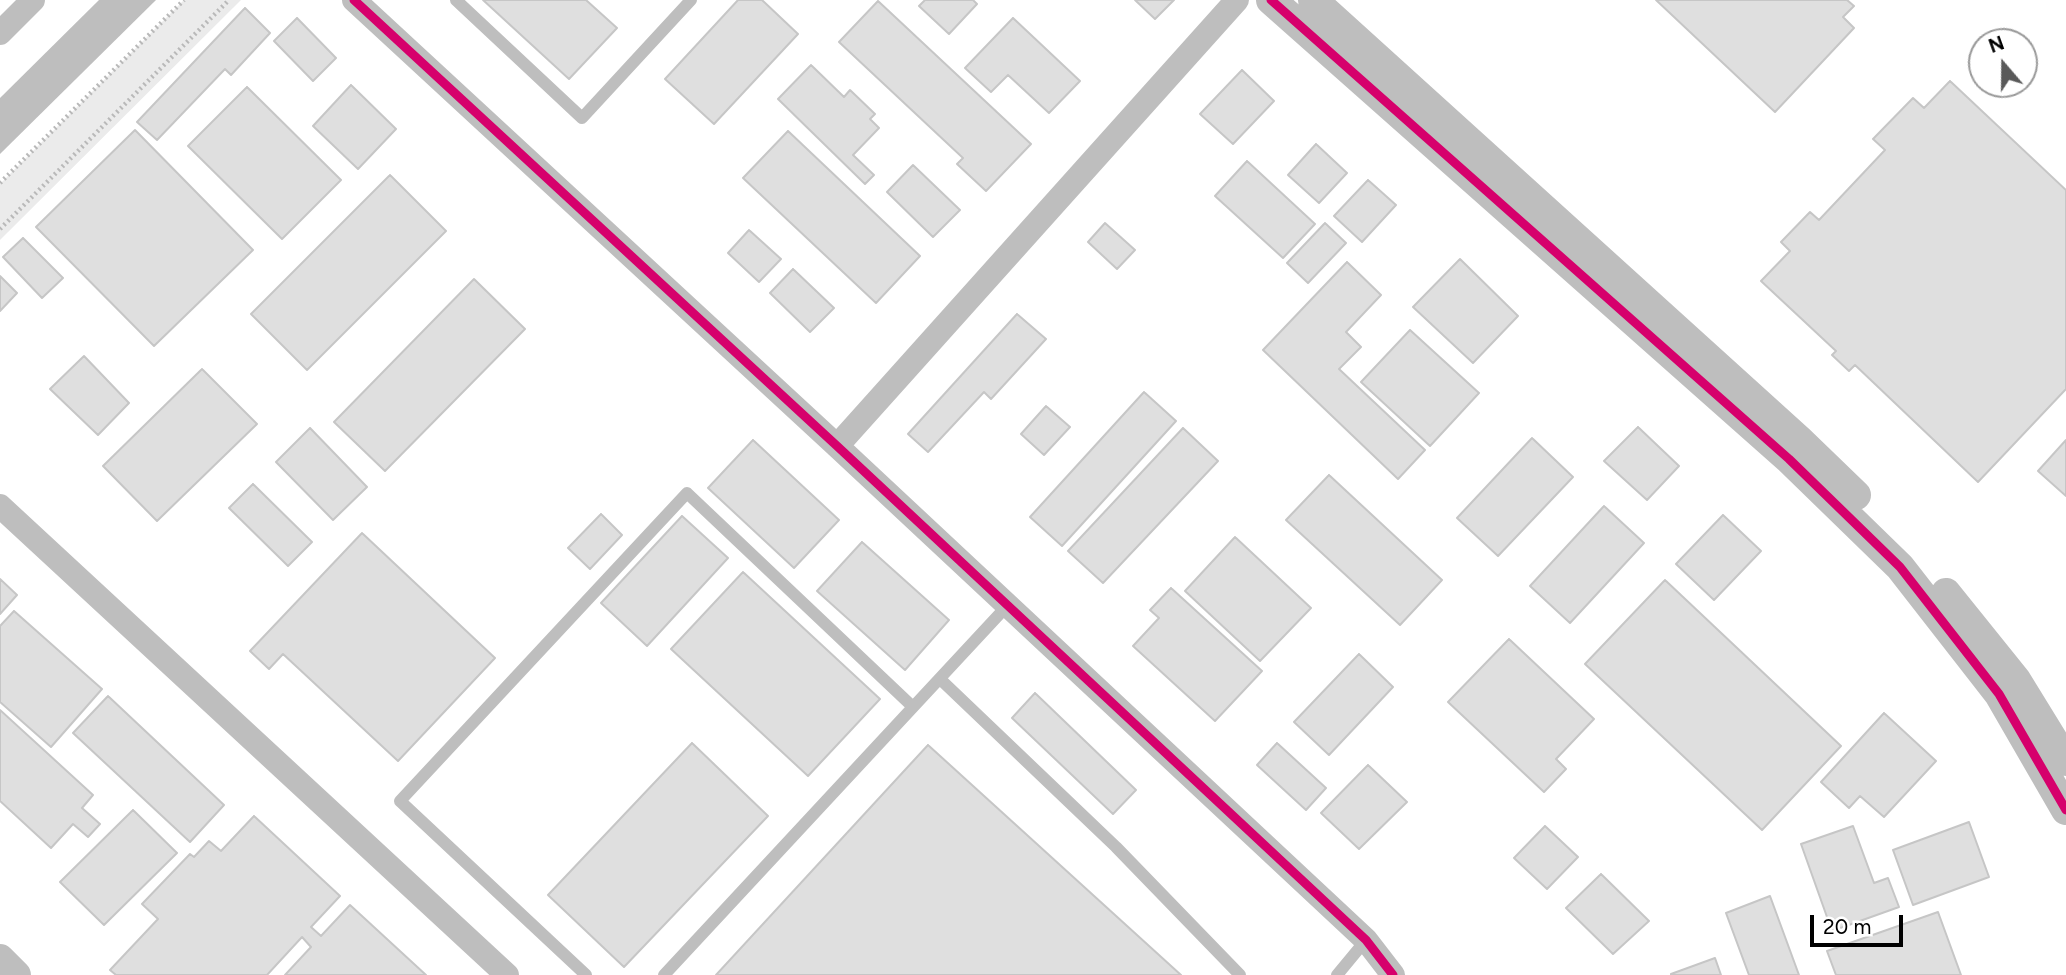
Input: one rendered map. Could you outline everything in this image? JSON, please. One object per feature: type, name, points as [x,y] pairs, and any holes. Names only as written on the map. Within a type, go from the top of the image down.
[{"type":"street","points":[[0,33],[33,0]]},
{"type":"street","points":[[354,0],[1366,940],[1393,975]]},
{"type":"street","points":[[837,446],[1237,0]]},
{"type":"street","points":[[1271,0],[1788,459],[1900,567],[1999,694],[2066,810]]},
{"type":"street","points":[[1313,0],[1798,439],[1913,553],[2016,680],[2066,761]]},
{"type":"street","points":[[0,506],[507,975]]},
{"type":"street","points":[[0,959],[16,975]]},
{"type":"lane","points":[[456,0],[582,118],[691,0]]},
{"type":"lane","points":[[586,975],[400,802],[687,493],[914,707]]},
{"type":"lane","points":[[664,975],[1007,607]]},
{"type":"lane","points":[[940,679],[1116,847],[1240,975]]},
{"type":"lane","points":[[1337,975],[1366,940]]},
{"type":"path","points":[[0,183],[184,0]]},
{"type":"path","points":[[0,229],[229,0]]},
{"type":"shaded area","points":[[99,0],[156,0],[0,154],[0,98]]},
{"type":"shaded area","points":[[184,0],[241,0],[0,240],[0,184]]},
{"type":"building","points":[[483,0],[586,0],[617,28],[569,79]]},
{"type":"building","points":[[738,0],[762,0],[798,34],[714,124],[665,79]]},
{"type":"building","points":[[925,0],[973,0],[977,4],[949,34],[919,6]]},
{"type":"building","points":[[1135,0],[1174,0],[1155,19]]},
{"type":"building","points":[[1656,0],[1847,0],[1854,6],[1843,17],[1854,28],[1775,112]]},
{"type":"building","points":[[878,1],[1031,144],[986,191],[957,164],[963,158],[839,42]]},
{"type":"building","points":[[245,8],[270,33],[231,75],[225,69],[157,140],[137,122]]},
{"type":"building","points":[[297,18],[336,58],[313,81],[274,41]]},
{"type":"building","points":[[1013,18],[1080,81],[1049,113],[1008,75],[991,92],[965,68]]},
{"type":"building","points":[[811,65],[844,97],[850,90],[875,114],[870,119],[879,128],[853,155],[874,175],[865,184],[778,99]]},
{"type":"building","points":[[1242,70],[1274,101],[1233,144],[1200,114]]},
{"type":"building","points":[[1950,81],[2066,190],[2066,389],[1978,482],[1855,365],[1849,371],[1832,355],[1836,351],[1761,281],[1790,251],[1781,242],[1810,212],[1819,220],[1885,150],[1873,139],[1913,98],[1924,108]]},
{"type":"building","points":[[351,85],[396,129],[358,169],[313,126]]},
{"type":"building","points":[[247,87],[341,180],[282,239],[188,146]]},
{"type":"building","points":[[135,130],[253,250],[154,346],[36,227]]},
{"type":"building","points":[[788,131],[920,256],[876,303],[743,178]]},
{"type":"building","points":[[1316,144],[1347,173],[1319,203],[1288,175]]},
{"type":"building","points":[[1247,161],[1315,224],[1283,258],[1215,196]]},
{"type":"building","points":[[913,165],[960,210],[933,237],[887,192]]},
{"type":"building","points":[[390,175],[446,231],[307,370],[251,314]]},
{"type":"building","points":[[1368,180],[1396,205],[1362,242],[1334,216]]},
{"type":"building","points":[[1105,223],[1135,250],[1117,269],[1088,242]]},
{"type":"building","points":[[1325,223],[1346,243],[1308,283],[1287,263]]},
{"type":"building","points":[[749,230],[781,259],[759,282],[728,253]]},
{"type":"building","points":[[23,238],[63,278],[42,298],[3,257]]},
{"type":"building","points":[[1460,259],[1518,316],[1473,363],[1413,307]]},
{"type":"building","points":[[1347,262],[1381,295],[1346,332],[1361,347],[1339,369],[1425,450],[1398,479],[1263,350]]},
{"type":"building","points":[[793,269],[834,308],[810,332],[770,293]]},
{"type":"building","points":[[0,276],[17,293],[0,311]]},
{"type":"building","points":[[474,279],[525,329],[385,471],[334,422]]},
{"type":"building","points":[[1017,314],[1046,339],[991,399],[984,392],[928,452],[908,434]]},
{"type":"building","points":[[1410,330],[1479,393],[1430,446],[1361,382]]},
{"type":"building","points":[[84,356],[129,403],[98,435],[50,389]]},
{"type":"building","points":[[202,369],[257,424],[157,521],[103,466]]},
{"type":"building","points":[[1144,392],[1176,421],[1062,546],[1030,517]]},
{"type":"building","points":[[1046,406],[1070,427],[1044,455],[1021,434]]},
{"type":"building","points":[[1638,427],[1679,466],[1647,500],[1604,461]]},
{"type":"building","points":[[310,428],[367,487],[333,520],[276,462]]},
{"type":"building","points":[[1183,428],[1218,461],[1103,583],[1068,551]]},
{"type":"building","points":[[1532,438],[1573,477],[1498,556],[1457,518]]},
{"type":"building","points":[[753,440],[839,520],[794,568],[708,488]]},
{"type":"building","points":[[2066,440],[2066,496],[2038,471]]},
{"type":"building","points":[[1329,475],[1442,580],[1400,625],[1286,520]]},
{"type":"building","points":[[253,484],[312,542],[288,566],[229,508]]},
{"type":"building","points":[[1604,506],[1644,543],[1570,623],[1530,586]]},
{"type":"building","points":[[601,514],[622,535],[590,569],[568,548]]},
{"type":"building","points":[[1723,515],[1761,551],[1714,600],[1676,564]]},
{"type":"building","points":[[682,516],[728,558],[647,646],[601,603]]},
{"type":"building","points":[[362,533],[495,658],[398,761],[283,654],[269,669],[250,651]]},
{"type":"building","points":[[1235,537],[1311,608],[1260,661],[1185,591]]},
{"type":"building","points":[[862,542],[949,620],[905,670],[817,591]]},
{"type":"building","points":[[743,572],[880,699],[808,776],[671,649]]},
{"type":"building","points":[[0,579],[17,595],[0,614]]},
{"type":"building","points":[[1665,580],[1841,746],[1762,830],[1585,664]]},
{"type":"building","points":[[1171,588],[1262,671],[1215,721],[1133,646],[1159,618],[1150,610]]},
{"type":"building","points":[[14,611],[102,689],[51,747],[0,702],[0,626]]},
{"type":"building","points":[[1509,639],[1594,719],[1556,759],[1566,769],[1544,792],[1448,702]]},
{"type":"building","points":[[1359,654],[1393,687],[1329,755],[1294,722]]},
{"type":"building","points":[[1035,693],[1136,790],[1113,814],[1012,718]]},
{"type":"building","points":[[108,696],[224,805],[190,842],[73,733]]},
{"type":"building","points":[[0,710],[93,795],[82,808],[100,824],[88,837],[73,824],[51,848],[0,801]]},
{"type":"building","points":[[1884,713],[1936,761],[1884,817],[1860,796],[1849,808],[1821,782]]},
{"type":"building","points":[[692,743],[768,816],[624,967],[548,895]]},
{"type":"building","points":[[1277,743],[1326,788],[1306,810],[1257,765]]},
{"type":"building","points":[[928,745],[1181,975],[716,975]]},
{"type":"building","points":[[1368,765],[1407,802],[1359,849],[1321,813]]},
{"type":"building","points":[[133,810],[177,853],[104,925],[60,882]]},
{"type":"building","points":[[254,816],[340,896],[311,927],[321,936],[350,905],[426,975],[285,975],[311,947],[302,937],[267,975],[116,975],[110,970],[158,919],[142,904],[190,854],[194,857],[209,841],[221,851]]},
{"type":"building","points":[[1969,822],[1989,877],[1913,905],[1893,850]]},
{"type":"building","points":[[1545,826],[1578,857],[1547,889],[1514,858]]},
{"type":"building","points":[[1853,826],[1874,883],[1888,878],[1899,907],[1832,931],[1801,844]]},
{"type":"building","points":[[1601,874],[1649,921],[1613,954],[1566,908]]},
{"type":"building","points":[[1770,896],[1799,975],[1749,975],[1726,913]]},
{"type":"building","points":[[1938,912],[1961,975],[1836,975],[1827,951]]},
{"type":"building","points":[[1715,958],[1721,975],[1671,975],[1671,974]]},
{"type":"cycle path","points":[[354,0],[1366,940],[1393,975]]},
{"type":"cycle path","points":[[1271,0],[1789,459],[1900,567],[1999,694],[2066,810]]}]
